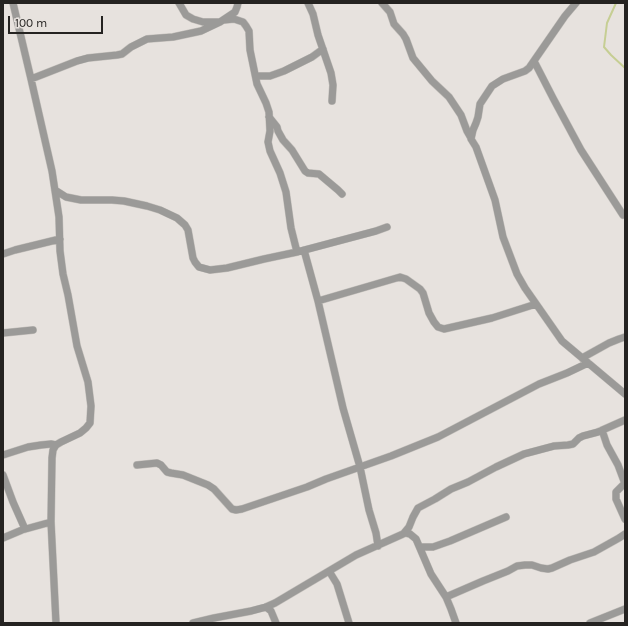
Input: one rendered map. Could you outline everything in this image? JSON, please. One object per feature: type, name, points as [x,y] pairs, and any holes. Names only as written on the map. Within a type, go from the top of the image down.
[{"type":"street","points":[[13,3],[32,79],[50,163],[59,217],[60,251],[63,274],[77,346],[88,382],[91,411],[90,422],[86,428],[56,445],[53,450],[51,522],[56,623]]},
{"type":"street","points":[[179,3],[186,15],[193,19],[203,22],[238,20],[242,22],[249,31],[250,50],[257,84],[266,103],[269,117],[270,131],[268,142],[270,151],[279,170],[286,192],[292,228],[318,300],[343,408],[360,467],[368,510],[376,533],[378,546]]},
{"type":"street","points":[[32,79],[77,61],[88,58],[122,54],[131,47],[147,39],[173,37],[201,31],[222,21],[235,12],[238,3]]},
{"type":"street","points":[[308,3],[313,14],[318,35],[331,73],[333,85],[332,101]]},
{"type":"street","points":[[382,3],[390,12],[394,24],[406,39],[412,58],[432,81],[449,97],[461,116],[476,147],[495,200],[503,237],[515,268],[525,288],[562,341],[625,394]]},
{"type":"street","points":[[472,138],[472,130],[478,117],[480,104],[492,86],[503,79],[529,68],[565,16],[576,3]]},
{"type":"street","points":[[256,76],[270,76],[284,71],[312,57],[323,49]]},
{"type":"street","points":[[534,61],[581,150],[623,215]]},
{"type":"street","points":[[269,117],[305,171],[308,173],[320,174],[342,194]]},
{"type":"street","points":[[54,190],[66,197],[81,200],[112,200],[142,205],[160,210],[177,218],[188,230],[195,262],[199,267],[204,269],[216,270],[227,268],[301,251],[388,227]]},
{"type":"street","points":[[3,254],[60,239]]},
{"type":"street","points":[[318,300],[400,277],[406,279],[420,289],[429,313],[438,326],[444,329],[492,318],[536,304]]},
{"type":"street","points":[[3,333],[33,330]]},
{"type":"street","points":[[137,465],[157,463],[167,472],[183,475],[208,485],[214,489],[232,509],[242,509],[391,456],[438,437],[539,384],[567,373],[609,343],[625,337]]},
{"type":"street","points":[[192,623],[251,611],[275,603],[356,555],[404,533],[409,527],[418,508],[451,489],[524,454],[554,446],[568,446],[583,436],[625,420]]},
{"type":"street","points":[[602,430],[607,445],[624,481],[624,484],[616,492],[616,496],[625,519]]},
{"type":"street","points":[[3,455],[41,444],[56,445]]},
{"type":"street","points":[[3,475],[13,502],[26,529]]},
{"type":"street","points":[[420,547],[433,547],[506,517]]},
{"type":"street","points":[[3,538],[26,529],[51,522]]},
{"type":"street","points":[[404,533],[413,536],[420,547],[431,574],[446,597],[456,623]]},
{"type":"street","points":[[446,597],[517,566],[525,564],[548,569],[552,568],[594,552],[625,534]]},
{"type":"street","points":[[329,571],[337,584],[350,623]]},
{"type":"street","points":[[266,607],[269,608],[273,614],[276,623]]},
{"type":"street","points":[[590,623],[625,609]]},
{"type":"waterway","points":[[616,3],[607,23],[604,47],[625,68]]}]
